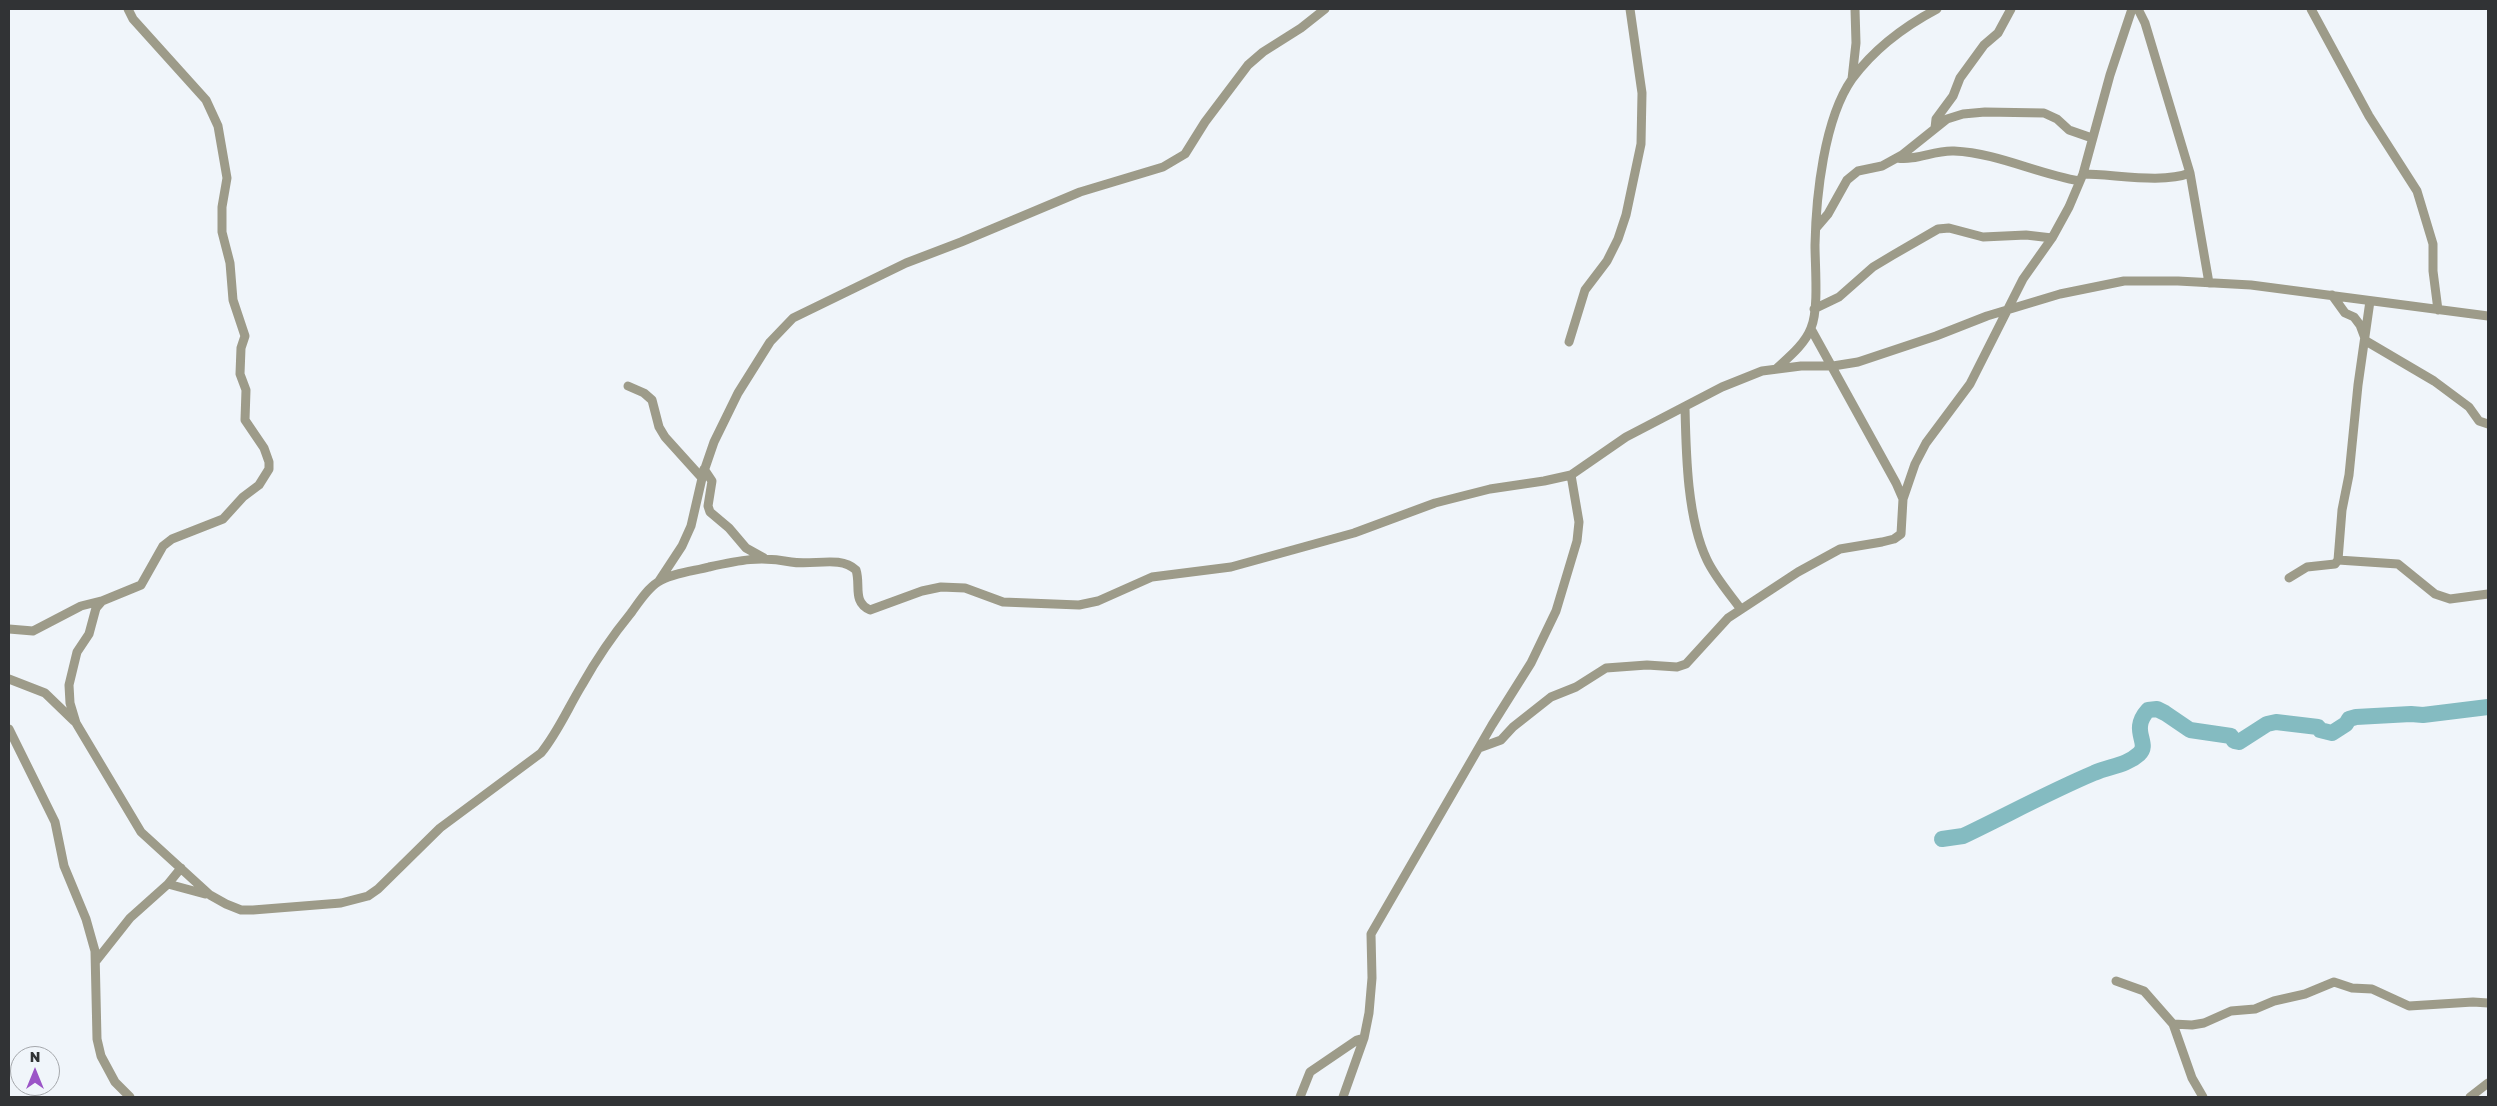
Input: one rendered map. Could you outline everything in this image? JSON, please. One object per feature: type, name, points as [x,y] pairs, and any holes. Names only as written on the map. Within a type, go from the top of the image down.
[{"type":"street","points":[[9,629],[33,631],[81,606],[102,601],[141,586],[162,546],[172,539],[223,519],[243,498],[258,486],[268,469],[269,462],[264,448],[245,420],[246,390],[240,374],[241,348],[245,336],[233,300],[230,263],[222,232],[222,207],[227,178],[218,126],[206,100],[133,19],[128,9]]},
{"type":"street","points":[[168,884],[210,895],[241,910],[275,910],[347,902],[368,896],[378,889],[440,828],[541,753],[552,740],[582,684],[616,632],[645,595],[659,581],[688,535],[695,514],[703,473],[714,442],[751,370],[775,336],[793,318],[906,263],[969,239],[1080,192],[1163,167],[1175,161],[1185,154],[1201,127],[1248,65],[1263,52],[1301,28],[1325,9]]},
{"type":"street","points":[[1569,342],[1586,290],[1607,261],[1618,239],[1628,208],[1641,144],[1642,93],[1630,9]]},
{"type":"street","points":[[1852,79],[1857,33],[1855,9]]},
{"type":"street","points":[[1777,368],[1805,339],[1811,329],[1814,309],[1816,228],[1830,132],[1843,95],[1852,79],[1872,57],[1904,28],[1937,9]]},
{"type":"street","points":[[1935,128],[1936,119],[1953,96],[1960,78],[1984,45],[1998,33],[2011,9]]},
{"type":"street","points":[[1478,748],[1501,740],[1513,727],[1551,697],[1576,687],[1606,668],[1639,665],[1677,666],[1686,664],[1728,618],[1740,608],[1798,572],[1840,549],[1882,542],[1898,537],[1903,530],[1903,499],[1915,464],[1926,443],[1970,384],[2023,279],[2052,238],[2069,208],[2082,178],[2092,138],[2132,9]]},
{"type":"street","points":[[2138,9],[2145,23],[2190,173],[2210,282]]},
{"type":"street","points":[[2311,9],[2369,116],[2417,191],[2433,244],[2433,271],[2438,310]]},
{"type":"street","points":[[1816,228],[1828,214],[1847,180],[1858,171],[1882,166],[1896,158],[1918,144],[1947,119],[1963,114],[2030,112],[2050,115],[2069,130],[2092,138]]},
{"type":"street","points":[[1896,158],[1910,158],[1942,151],[1978,154],[2004,159],[2040,173],[2082,178],[2165,177],[2190,173]]},
{"type":"street","points":[[1814,309],[1839,297],[1880,263],[1938,229],[1949,228],[1983,237],[2026,235],[2052,238]]},
{"type":"street","points":[[659,581],[736,560],[764,558],[803,564],[844,562],[850,564],[858,576],[858,598],[861,604],[870,610],[922,591],[941,588],[965,588],[1003,602],[1079,606],[1098,601],[1152,577],[1231,567],[1354,533],[1435,502],[1490,489],[1544,482],[1570,475],[1626,437],[1744,377],[1777,368],[1833,366],[1875,357],[2060,294],[2124,281],[2210,282],[2282,288],[2370,302],[2488,316]]},
{"type":"street","points":[[2332,295],[2345,313],[2354,318],[2360,325],[2366,341],[2434,381],[2469,407],[2479,421],[2488,424]]},
{"type":"street","points":[[2289,578],[2307,567],[2335,564],[2338,560],[2342,510],[2349,475],[2358,385],[2366,341],[2370,302]]},
{"type":"street","points":[[1811,329],[1896,482],[1903,499]]},
{"type":"street","points":[[628,386],[644,393],[652,400],[659,427],[665,437],[712,480],[708,506],[710,512],[729,528],[746,548],[764,558]]},
{"type":"street","points":[[1685,407],[1691,495],[1700,536],[1707,559],[1740,608]]},
{"type":"street","points":[[1343,1097],[1364,1038],[1372,978],[1371,934],[1478,748],[1531,663],[1556,611],[1576,541],[1579,522],[1570,475]]},
{"type":"street","points":[[2338,560],[2398,564],[2435,594],[2450,599],[2488,594]]},
{"type":"street","points":[[76,723],[70,703],[69,685],[77,652],[89,634],[93,616],[102,601]]},
{"type":"street","points":[[9,680],[46,692],[76,723],[141,832],[210,895]]},
{"type":"street","points":[[9,730],[54,822],[64,866],[86,919],[96,960],[97,1039],[101,1056],[115,1082],[130,1097]]},
{"type":"street","points":[[96,960],[130,918],[168,884],[180,868]]},
{"type":"street","points":[[2116,981],[2144,991],[2173,1024],[2192,1078],[2203,1097]]},
{"type":"street","points":[[2173,1024],[2192,1025],[2204,1023],[2231,1011],[2255,1009],[2274,1001],[2305,994],[2334,982],[2352,988],[2372,989],[2409,1006],[2473,1002],[2488,1003]]},
{"type":"street","points":[[1300,1097],[1310,1072],[1357,1040],[1364,1038]]},
{"type":"street","points":[[2470,1097],[2488,1083]]},
{"type":"waterway","points":[[1942,839],[1963,836],[2077,780],[2134,758],[2142,750],[2140,724],[2148,710],[2157,709],[2190,730],[2231,736],[2234,741],[2239,742],[2267,724],[2276,722],[2318,727],[2320,730],[2332,733],[2346,724],[2349,719],[2356,717],[2423,715],[2488,707]]}]
